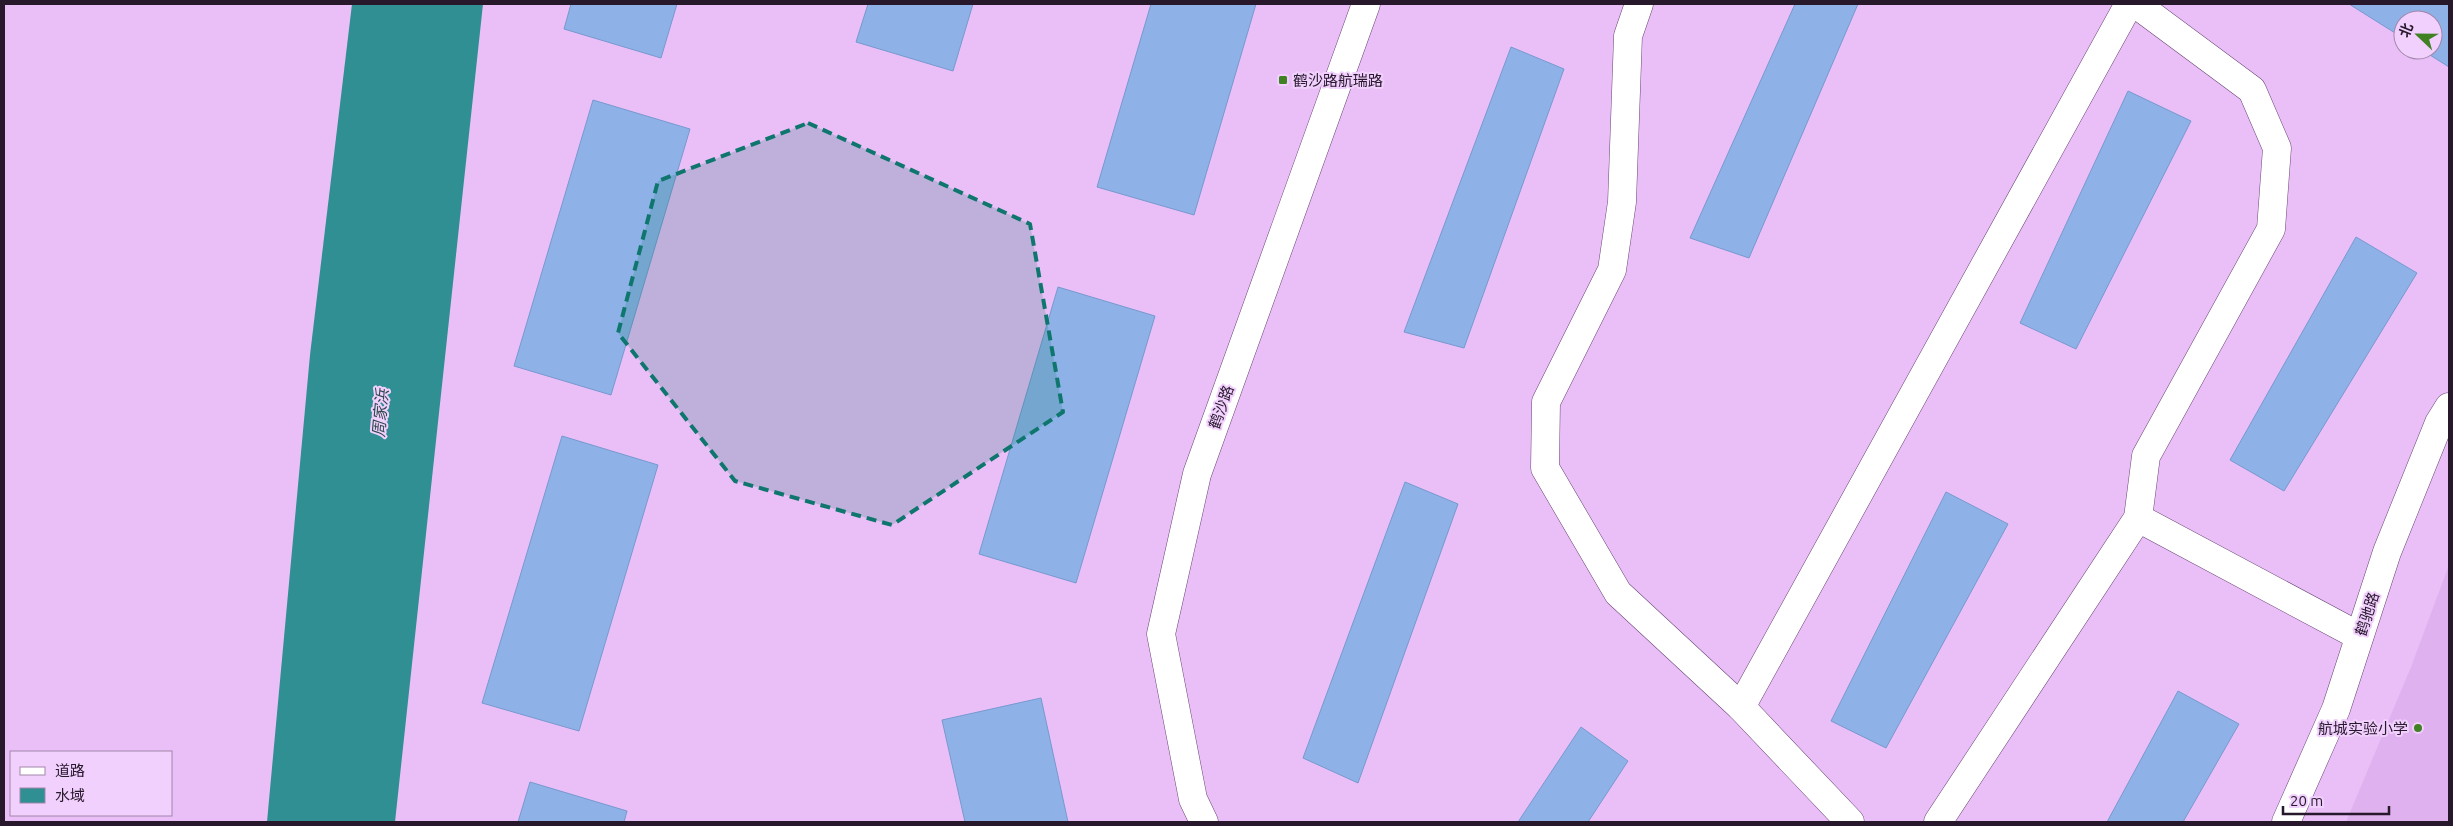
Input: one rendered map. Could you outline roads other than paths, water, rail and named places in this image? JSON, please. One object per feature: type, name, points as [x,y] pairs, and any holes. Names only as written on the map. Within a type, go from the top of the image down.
[{"type":"street","name":"鹤沙路","points":[[1204,822],[1193,799],[1161,634],[1196,474],[1366,4]]},
{"type":"street","points":[[1639,4],[1628,36],[1622,202],[1612,270],[1546,402],[1545,468],[1618,593],[1741,707],[1850,822]]},
{"type":"street","points":[[1741,707],[2129,4]]},
{"type":"street","points":[[1938,822],[2138,518],[2146,456],[2272,229],[2277,148],[2252,90],[2136,4]]},
{"type":"street","name":"鹤驰路","points":[[2286,822],[2336,709],[2387,552],[2439,424],[2449,407]]},
{"type":"street","points":[[2138,518],[2359,636]]},
{"type":"water","name":"周家浜","points":[[352,4],[483,4],[395,822],[267,822],[310,355]]},
{"type":"place","name":"鹤沙路航瑞路","points":[[1283,80]]},
{"type":"place","name":"航城实验小学","points":[[2418,728]]}]
